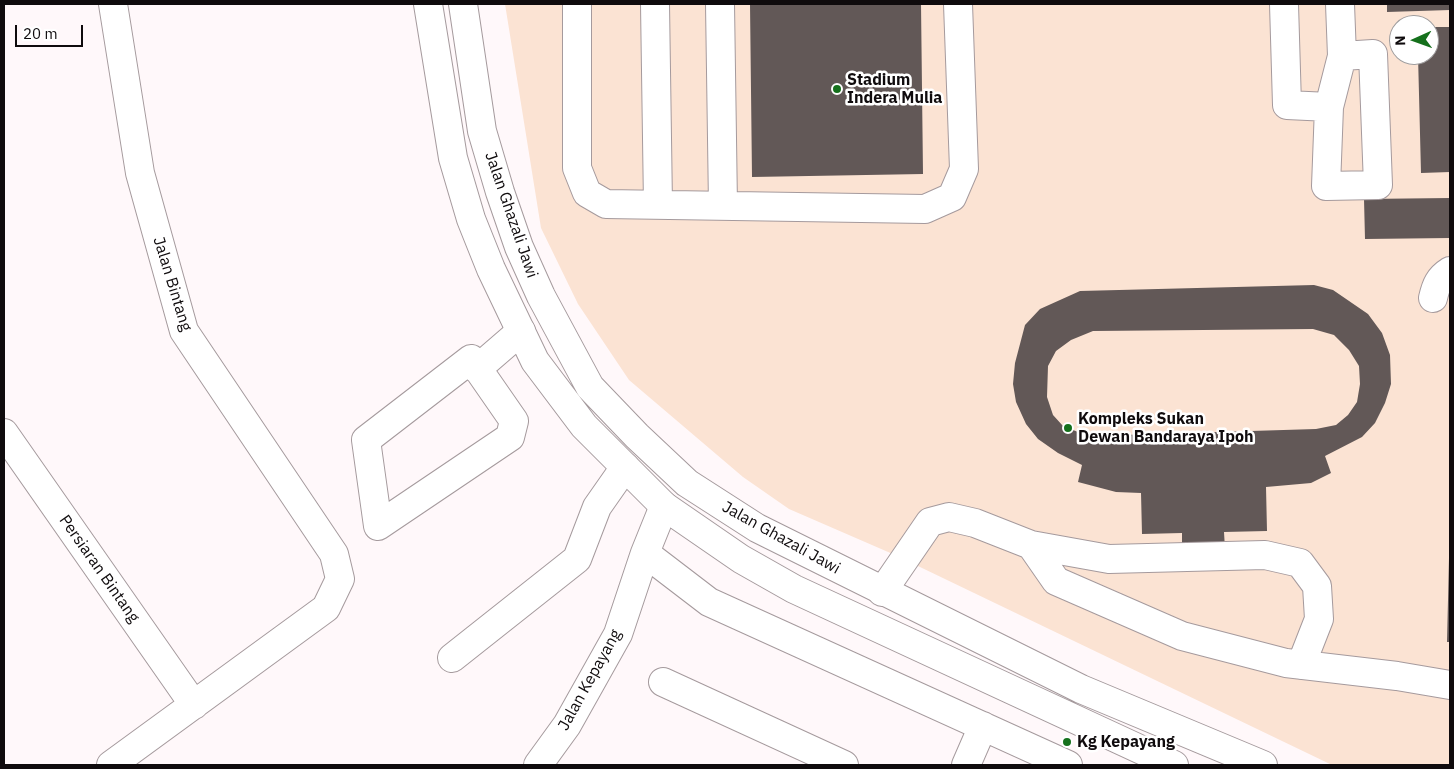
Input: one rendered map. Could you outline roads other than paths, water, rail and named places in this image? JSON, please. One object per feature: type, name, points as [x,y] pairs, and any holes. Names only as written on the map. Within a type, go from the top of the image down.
[{"type":"main road","name":"Jalan Bintang","points":[[113,4],[140,173],[184,331],[334,554],[340,580],[326,608],[194,705]]},
{"type":"main road","name":"Jalan Ghazali Jawi","points":[[428,4],[453,158],[471,219],[491,269],[534,361],[584,426],[664,506],[740,559],[794,589],[1174,765]]},
{"type":"main road","name":"Jalan Ghazali Jawi","points":[[463,4],[482,131],[519,247],[541,296],[590,387],[687,483],[757,528],[882,592],[1081,688],[1263,765]]},
{"type":"main road","points":[[577,4],[577,168],[587,193],[606,204],[925,209],[952,197],[964,169],[958,4]]},
{"type":"main road","points":[[655,4],[658,205]]},
{"type":"main road","points":[[720,4],[723,206]]},
{"type":"main road","points":[[1284,4],[1287,105],[1329,107]]},
{"type":"main road","points":[[1340,4],[1342,56],[1329,107],[1326,186],[1378,186],[1373,54],[1342,56]]},
{"type":"main road","points":[[1434,298],[1436,286],[1450,271]]},
{"type":"main road","points":[[477,369],[521,331]]},
{"type":"main road","points":[[471,359],[477,369],[514,421],[510,437],[378,526],[366,440],[471,359]]},
{"type":"main road","points":[[590,387],[603,419],[662,482],[666,494],[664,506]]},
{"type":"main road","name":"Persiaran Bintang","points":[[4,432],[194,705]]},
{"type":"main road","points":[[452,658],[577,559],[597,507],[625,467]]},
{"type":"main road","name":"Jalan Kepayang","points":[[538,765],[567,725],[618,634],[645,553],[664,506]]},
{"type":"main road","points":[[882,592],[930,522],[949,517],[975,523],[1031,545],[1109,559],[1265,555],[1300,563],[1317,586],[1319,620],[1301,665]]},
{"type":"main road","points":[[1031,545],[1056,581],[1182,636],[1301,665],[1397,676],[1450,685]]},
{"type":"main road","points":[[645,553],[709,602],[1068,765]]},
{"type":"main road","points":[[663,682],[844,765]]},
{"type":"main road","points":[[111,765],[194,705]]},
{"type":"main road","points":[[966,765],[983,726]]},
{"type":"main road","points":[[1171,726],[1176,742],[1215,760],[1221,765]]},
{"type":"place","name":"Stadium Indera Mulia","points":[[837,89]]},
{"type":"place","name":"Kompleks Sukan Dewan Bandaraya Ipoh","points":[[1068,428]]},
{"type":"place","name":"Kg Kepayang","points":[[1067,742]]}]
